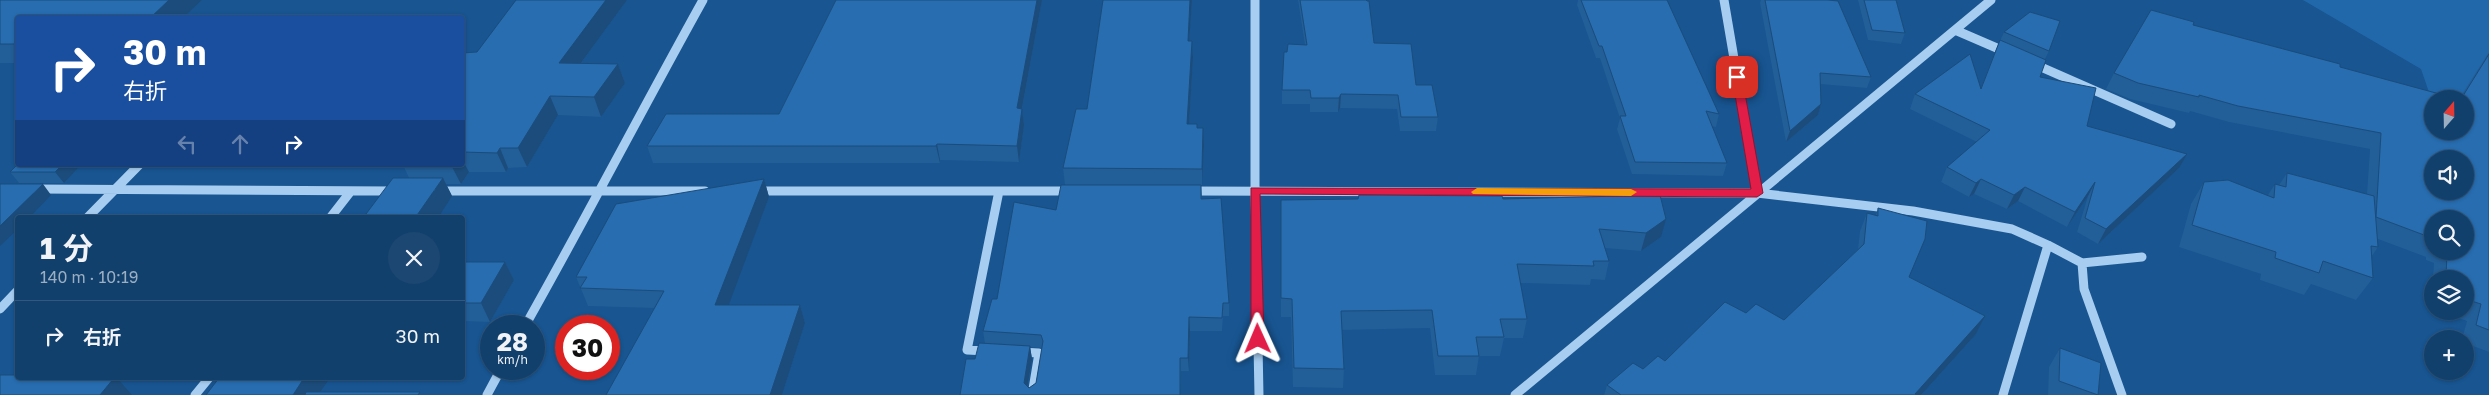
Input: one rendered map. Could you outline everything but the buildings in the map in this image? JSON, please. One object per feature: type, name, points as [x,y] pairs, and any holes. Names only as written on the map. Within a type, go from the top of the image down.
[{"type":"street","points":[[531,315],[601,191],[613,162],[704,0]]},
{"type":"street","points":[[1255,0],[1255,190],[1259,395]]},
{"type":"street","points":[[1724,0],[1757,193]]},
{"type":"street","points":[[1515,395],[1992,0]]},
{"type":"street","points":[[1955,30],[2010,54]]},
{"type":"street","points":[[2019,58],[2171,124]]},
{"type":"street","points":[[90,215],[137,167]]},
{"type":"street","points":[[28,189],[408,191]]},
{"type":"street","points":[[332,215],[351,190]]},
{"type":"street","points":[[428,191],[710,191]]},
{"type":"street","points":[[750,191],[1078,191]]},
{"type":"street","points":[[994,351],[967,350],[999,191]]},
{"type":"street","points":[[1176,191],[1757,193],[1913,211],[2003,227],[2012,229],[2082,262],[2142,257]]},
{"type":"street","points":[[2003,395],[2038,270],[2048,245]]},
{"type":"street","points":[[2082,262],[2084,289],[2122,395]]},
{"type":"street","points":[[0,309],[15,293]]},
{"type":"street","points":[[1012,352],[1039,354],[1032,395]]},
{"type":"street","points":[[195,395],[207,380]]},
{"type":"street","points":[[487,395],[495,380]]},
{"type":"shaded area","points":[[2303,0],[2489,0],[2489,256],[2474,195],[2474,150],[2465,150],[2465,140],[2474,140],[2474,90],[2428,90],[2421,69]]},
{"type":"slow traffic","points":[[1477,192],[1631,192]]},
{"type":"route","points":[[1258,339],[1255,190],[1757,193],[1737,77]]}]
